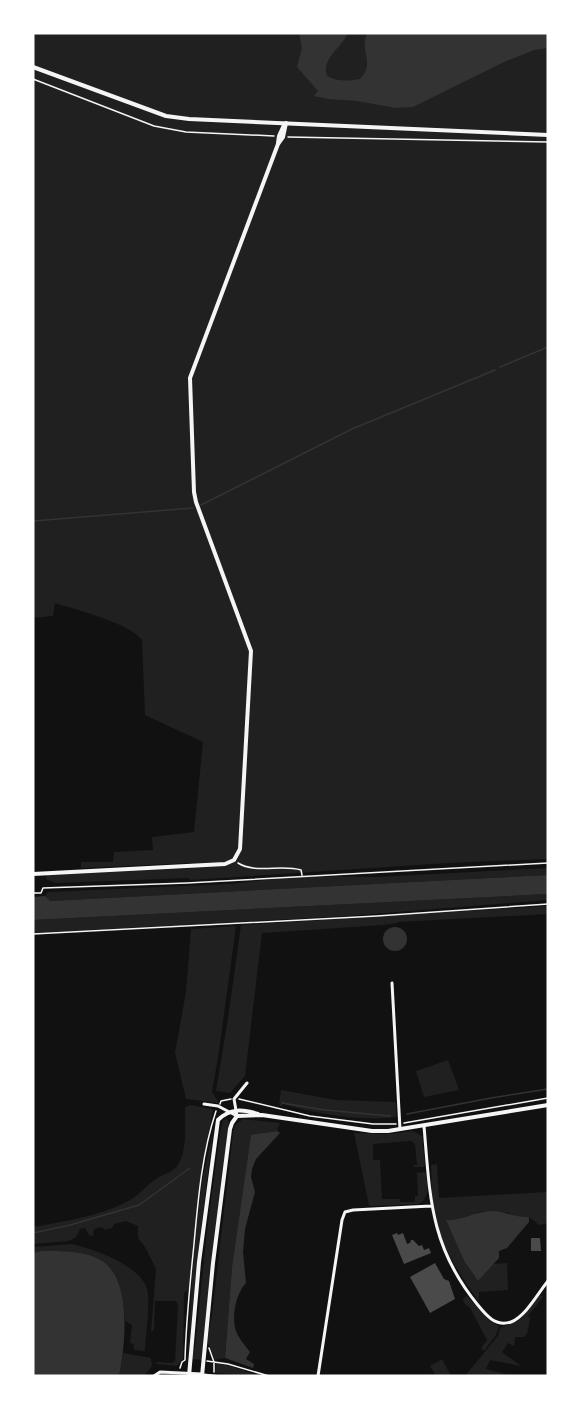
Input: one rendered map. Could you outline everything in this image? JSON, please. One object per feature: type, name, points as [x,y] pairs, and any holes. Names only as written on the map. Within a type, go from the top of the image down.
[{"type":"main road","points":[[33,67],[166,116],[189,119],[548,135]]},
{"type":"main road","points":[[278,144],[283,137],[286,123]]},
{"type":"main road","points":[[33,874],[225,864],[234,860],[240,849],[252,651],[196,502],[190,378],[278,144],[279,136],[286,123]]},
{"type":"main road","points":[[189,1375],[206,1201],[218,1120],[228,1112],[236,1110],[372,1131],[400,1130],[548,1105]]},
{"type":"main road","points":[[202,1375],[213,1263],[232,1123],[237,1116],[262,1115]]},
{"type":"street","points":[[392,983],[400,1130]]},
{"type":"street","points":[[237,1116],[234,1099],[238,1091],[247,1083]]},
{"type":"street","points":[[204,1104],[218,1106],[237,1116]]},
{"type":"street","points":[[424,1126],[431,1206],[440,1241],[449,1262],[468,1292],[489,1317],[499,1324],[516,1319],[548,1281]]},
{"type":"street","points":[[318,1376],[345,1212],[431,1206]]},
{"type":"street","points":[[154,1376],[160,1372],[202,1375]]},
{"type":"lane","points":[[202,1375],[219,1376]]},
{"type":"path","points":[[283,137],[548,142]]},
{"type":"path","points":[[234,860],[241,865],[260,868],[294,868],[301,870],[303,876]]},
{"type":"path","points":[[33,893],[41,893],[43,888],[548,863]]},
{"type":"path","points":[[33,934],[377,916],[548,904]]},
{"type":"path","points":[[180,1373],[181,1364],[185,1360],[186,1326],[203,1168],[211,1126],[221,1101],[234,1099],[310,1116],[373,1124],[400,1124],[548,1098]]},
{"type":"path","points":[[205,1342],[214,1362],[213,1376]]},
{"type":"path","points":[[214,1362],[269,1376]]},
{"type":"shaded area","points":[[33,33],[548,33],[548,859],[448,863],[190,880],[189,878],[55,883],[46,879],[47,875],[191,868],[191,863],[81,868],[81,862],[113,862],[114,852],[153,850],[152,837],[194,832],[203,742],[145,715],[142,640],[135,634],[102,618],[55,603],[53,616],[33,618]]},
{"type":"shaded area","points":[[299,33],[348,33],[329,59],[326,70],[327,76],[343,80],[360,79],[365,73],[367,33],[548,33],[548,48],[534,50],[504,62],[413,107],[396,108],[314,96],[318,91],[297,67],[302,48]]},
{"type":"shaded area","points":[[548,868],[548,875],[49,901],[45,896],[48,892],[230,884],[303,876],[375,877]]},
{"type":"shaded area","points":[[548,875],[548,894],[33,920],[33,897],[45,896],[50,901]]},
{"type":"shaded area","points":[[548,894],[548,900],[347,916],[33,933],[33,920]]},
{"type":"shaded area","points":[[548,906],[548,914],[398,922],[262,933],[245,1076],[230,1093],[216,1091],[241,925]]},
{"type":"shaded area","points":[[236,926],[212,1092],[219,1103],[186,1099],[175,1053],[186,992],[191,929]]},
{"type":"shaded area","points":[[395,927],[403,931],[407,939],[403,947],[395,951],[387,947],[383,939],[387,931]]},
{"type":"shaded area","points":[[448,1060],[459,1090],[424,1097],[416,1071]]},
{"type":"shaded area","points":[[281,1090],[336,1100],[396,1102],[396,1117],[337,1116],[307,1110],[279,1103]]},
{"type":"shaded area","points":[[190,1105],[213,1109],[200,1180],[189,1289],[184,1293],[183,1359],[177,1366],[156,1364],[157,1362],[172,1363],[175,1361],[178,1305],[176,1301],[155,1301],[154,1330],[151,1331],[156,1269],[138,1238],[138,1226],[126,1221],[114,1224],[112,1228],[105,1230],[102,1227],[94,1229],[93,1236],[89,1235],[85,1228],[80,1229],[76,1237],[69,1241],[33,1244],[33,1227],[83,1217],[119,1206],[134,1198],[155,1179],[174,1170],[184,1148],[185,1107]]},
{"type":"shaded area","points":[[227,1119],[229,1123],[202,1360],[191,1359],[195,1347],[220,1133],[223,1120]]},
{"type":"shaded area","points":[[243,1119],[280,1123],[277,1131],[251,1136],[232,1267],[225,1358],[215,1360],[207,1341],[233,1133],[235,1125]]},
{"type":"shaded area","points":[[214,1126],[188,1358],[193,1257],[202,1181]]},
{"type":"shaded area","points":[[277,1131],[280,1133],[256,1159],[252,1169],[251,1177],[255,1192],[245,1229],[243,1252],[246,1283],[237,1299],[234,1312],[236,1331],[250,1352],[246,1359],[254,1364],[253,1368],[225,1358],[232,1267],[251,1135]]},
{"type":"shaded area","points":[[413,1131],[422,1136],[424,1167],[414,1167],[417,1165],[415,1144],[411,1141],[373,1144],[373,1160],[380,1160],[382,1199],[415,1202],[415,1196],[418,1196],[417,1174],[413,1174],[423,1172],[426,1173],[427,1182],[425,1198],[419,1204],[369,1205],[354,1133],[388,1134]]},
{"type":"shaded area","points":[[437,1164],[439,1198],[548,1192],[548,1223],[539,1225],[529,1217],[515,1217],[508,1213],[491,1211],[479,1212],[465,1219],[446,1220],[464,1261],[478,1281],[493,1264],[507,1263],[508,1290],[479,1292],[479,1302],[452,1259],[441,1236],[433,1206],[431,1165]]},
{"type":"shaded area","points":[[491,1211],[529,1217],[529,1222],[507,1248],[499,1251],[499,1258],[478,1281],[464,1261],[446,1220]]},
{"type":"shaded area","points":[[72,1244],[115,1259],[143,1280],[147,1289],[148,1302],[145,1351],[134,1350],[134,1344],[130,1343],[132,1325],[125,1321],[123,1300],[118,1284],[100,1261],[87,1255],[71,1252],[33,1253],[33,1247]]},
{"type":"shaded area","points":[[75,1252],[91,1256],[105,1263],[114,1273],[123,1301],[124,1317],[119,1376],[33,1376],[33,1253]]},
{"type":"shaded area","points":[[540,1295],[543,1297],[528,1316],[530,1318],[527,1334],[524,1337],[515,1337],[514,1346],[508,1343],[502,1352],[521,1366],[490,1360],[486,1369],[512,1376],[465,1376],[498,1336],[500,1328],[519,1320]]},
{"type":"shaded area","points":[[466,1296],[490,1321],[499,1326],[496,1335],[484,1351],[481,1348],[487,1340],[470,1308],[464,1303]]},
{"type":"shaded area","points":[[123,1353],[151,1358],[152,1366],[144,1376],[119,1376]]},
{"type":"shaded area","points":[[442,1359],[451,1376],[436,1376],[430,1366]]},
{"type":"shaded area","points":[[216,1363],[227,1365],[260,1376],[215,1373]]},
{"type":"building","points":[[397,1233],[398,1235],[403,1233],[407,1244],[413,1240],[419,1246],[422,1245],[424,1250],[429,1248],[431,1253],[404,1264],[392,1235]]},
{"type":"building","points":[[531,1238],[540,1238],[541,1251],[531,1251]]},
{"type":"building","points":[[435,1263],[444,1279],[449,1281],[455,1299],[430,1313],[410,1277]]},
{"type":"waterway","points":[[500,367],[548,347]]},
{"type":"waterway","points":[[201,505],[352,429],[495,370]]},
{"type":"waterway","points":[[33,521],[193,508]]},
{"type":"waterway","points":[[407,1114],[548,1089]]},
{"type":"waterway","points":[[281,1105],[282,1103],[325,1110],[390,1116]]},
{"type":"waterway","points":[[33,1233],[139,1205],[190,1168]]}]
